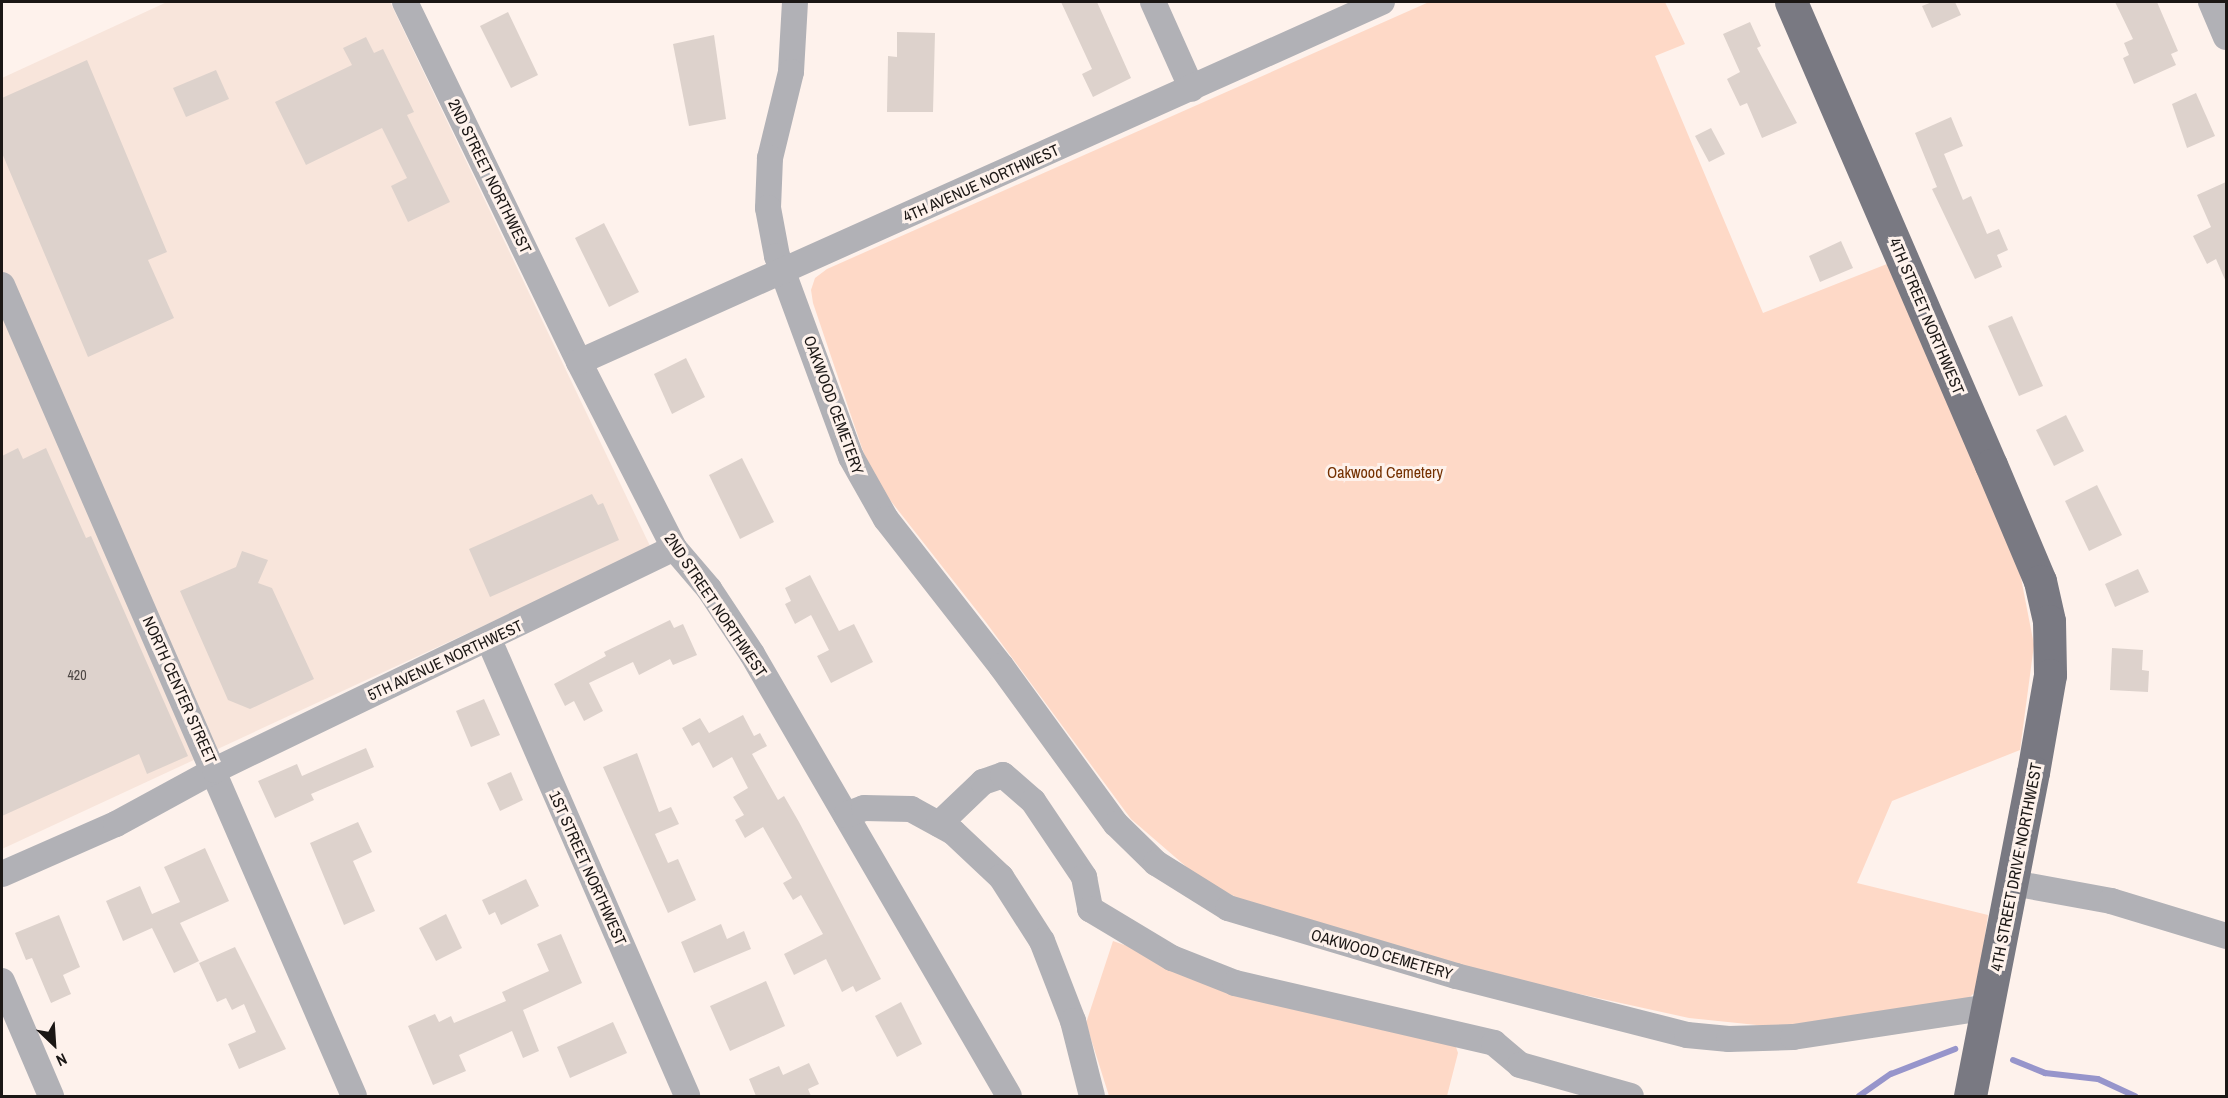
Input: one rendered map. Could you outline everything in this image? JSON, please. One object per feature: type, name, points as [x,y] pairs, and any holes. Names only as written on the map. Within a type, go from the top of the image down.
[{"type":"main road","name":"4TH STREET NORTHWEST","points":[[1791,2],[2040,581],[2050,635]]},
{"type":"main road","name":"4TH STREET DRIVE NORTHWEST","points":[[1970,1096],[2013,883],[2050,675],[2050,635]]},
{"type":"street","name":"2ND STREET NORTHWEST","points":[[405,2],[579,362],[674,548],[709,589],[752,654],[1009,1096]]},
{"type":"street","name":"OAKWOOD CEMETERY","points":[[795,2],[791,72],[769,170],[771,232],[851,457],[886,519],[1001,666],[1116,824],[1178,880],[1228,908],[1364,950],[1687,1035],[1772,1039],[1989,1007]]},
{"type":"street","points":[[1153,2],[1192,89]]},
{"type":"street","name":"4TH AVENUE NORTHWEST","points":[[579,362],[1382,2]]},
{"type":"street","points":[[2211,2],[2226,37]]},
{"type":"street","name":"NORTH CENTER STREET","points":[[2,285],[215,770],[354,1096]]},
{"type":"street","name":"5TH AVENUE NORTHWEST","points":[[2,874],[116,824],[215,770],[489,640],[674,548]]},
{"type":"street","name":"1ST STREET NORTHWEST","points":[[489,640],[687,1096]]},
{"type":"street","points":[[939,824],[983,782],[1003,775],[1033,801],[1084,877],[1090,909],[1172,958],[1235,983],[1494,1043],[1520,1065],[1631,1096]]},
{"type":"street","points":[[846,815],[864,807],[911,809],[953,832],[1001,877],[1042,941],[1073,1021],[1092,1096]]},
{"type":"street","points":[[2013,883],[2111,901],[2226,936]]},
{"type":"street","points":[[2,981],[51,1096]]},
{"type":"shaded area","points":[[167,2],[390,2],[651,548],[2,849],[2,78]]},
{"type":"green space","name":"Oakwood Cemetery","points":[[1429,2],[1665,2],[1685,44],[1655,56],[1763,313],[1892,262],[2015,547],[2034,645],[2020,750],[1892,801],[1857,883],[1988,915],[1977,990],[1969,998],[1776,1027],[1689,1018],[1525,982],[1287,918],[1237,898],[1197,876],[1131,819],[985,621],[879,486],[864,454],[813,303],[811,290],[815,278],[827,269]]},
{"type":"green space","points":[[1113,941],[1341,1021],[1389,1019],[1452,1035],[1458,1053],[1447,1096],[1109,1096],[1086,1023]]},
{"type":"building","points":[[1061,2],[1097,2],[1131,78],[1093,97],[1082,74],[1092,69]]},
{"type":"building","points":[[1932,2],[1955,2],[1961,15],[1932,28],[1922,6]]},
{"type":"building","points":[[2115,2],[2157,2],[2178,51],[2171,54],[2176,65],[2134,84],[2123,58],[2129,55],[2124,43],[2133,39]]},
{"type":"building","points":[[508,12],[538,75],[511,88],[480,26]]},
{"type":"building","points":[[1750,22],[1761,46],[1757,48],[1797,123],[1762,138],[1747,103],[1740,106],[1727,79],[1740,72],[1723,34]]},
{"type":"building","points":[[897,32],[935,33],[933,112],[887,112],[888,56],[897,57]]},
{"type":"building","points":[[714,35],[726,119],[689,126],[673,44]]},
{"type":"building","points":[[366,37],[374,53],[383,49],[414,112],[407,115],[450,202],[408,222],[391,186],[407,178],[382,128],[306,165],[275,102],[352,65],[343,48]]},
{"type":"building","points":[[87,60],[167,252],[148,260],[174,318],[88,357],[2,153],[2,98]]},
{"type":"building","points":[[216,70],[229,99],[186,117],[173,88]]},
{"type":"building","points":[[2196,93],[2215,136],[2187,148],[2172,104]]},
{"type":"building","points":[[1951,117],[1963,146],[1944,154],[1963,200],[1971,196],[1987,234],[1999,229],[2008,250],[1997,255],[2002,267],[1975,279],[1932,189],[1937,187],[1915,133]]},
{"type":"building","points":[[1711,128],[1725,154],[1709,162],[1695,136]]},
{"type":"building","points":[[2226,182],[2226,282],[2216,259],[2207,264],[2193,236],[2211,227],[2197,195]]},
{"type":"building","points":[[604,223],[639,292],[609,307],[575,238]]},
{"type":"building","points":[[1841,241],[1853,268],[1820,282],[1809,256]]},
{"type":"building","points":[[2012,316],[2043,386],[2019,396],[1988,326]]},
{"type":"building","points":[[686,358],[705,397],[672,414],[654,374]]},
{"type":"building","points":[[2066,415],[2084,451],[2054,466],[2036,430]]},
{"type":"building","points":[[18,448],[23,459],[46,448],[86,538],[91,536],[188,756],[147,774],[139,754],[2,816],[2,456]]},
{"type":"building","points":[[742,458],[774,522],[740,539],[709,475]]},
{"type":"building","points":[[2097,485],[2122,535],[2089,551],[2065,501]]},
{"type":"building","points":[[592,494],[598,505],[603,503],[619,540],[490,597],[469,549]]},
{"type":"building","points":[[242,551],[268,560],[258,583],[272,588],[314,679],[250,709],[228,700],[180,591],[236,567]]},
{"type":"building","points":[[2138,569],[2149,592],[2115,607],[2105,584]]},
{"type":"building","points":[[810,575],[839,631],[854,624],[873,662],[831,683],[817,656],[829,650],[811,615],[795,624],[785,604],[791,601],[785,588]]},
{"type":"building","points":[[670,620],[674,628],[683,624],[697,655],[673,665],[670,659],[639,675],[633,662],[589,683],[603,711],[584,721],[574,701],[565,706],[554,684],[606,656],[604,652]]},
{"type":"building","points":[[2112,648],[2143,650],[2142,670],[2149,671],[2148,692],[2110,690]]},
{"type":"building","points":[[484,699],[500,735],[471,747],[456,711]]},
{"type":"building","points":[[743,715],[754,736],[760,733],[767,746],[752,754],[778,800],[784,796],[799,822],[881,979],[856,992],[853,986],[842,992],[826,959],[794,975],[784,954],[823,934],[801,895],[793,900],[783,883],[792,878],[763,827],[745,838],[735,820],[744,815],[733,797],[748,788],[732,757],[713,768],[699,742],[692,746],[682,728],[700,718],[709,733]]},
{"type":"building","points":[[366,748],[374,767],[311,794],[314,800],[275,818],[258,781],[297,764],[302,776]]},
{"type":"building","points":[[637,753],[659,812],[671,807],[679,824],[655,834],[668,863],[678,859],[696,900],[668,913],[603,767]]},
{"type":"building","points":[[511,772],[523,800],[500,811],[487,783]]},
{"type":"building","points":[[358,822],[372,852],[353,861],[375,911],[344,925],[310,843]]},
{"type":"building","points":[[205,848],[229,901],[180,923],[199,961],[174,973],[152,928],[123,941],[106,901],[140,886],[152,914],[180,902],[164,867]]},
{"type":"building","points":[[526,879],[539,906],[501,925],[495,912],[489,915],[482,900]]},
{"type":"building","points":[[446,914],[462,948],[436,961],[419,928]]},
{"type":"building","points":[[59,915],[80,967],[63,975],[71,994],[51,1003],[32,958],[26,960],[15,933]]},
{"type":"building","points":[[721,924],[727,939],[744,931],[751,949],[694,973],[681,942]]},
{"type":"building","points":[[561,934],[582,983],[523,1010],[539,1051],[523,1058],[512,1031],[459,1055],[466,1071],[433,1085],[408,1026],[435,1014],[439,1022],[451,1016],[454,1023],[506,1001],[502,992],[549,971],[537,944]]},
{"type":"building","points":[[235,947],[286,1049],[239,1069],[228,1044],[256,1032],[244,1004],[232,1010],[226,998],[217,1002],[199,963]]},
{"type":"building","points":[[766,981],[785,1026],[730,1051],[710,1006]]},
{"type":"building","points":[[901,1002],[922,1044],[897,1057],[875,1016]]},
{"type":"building","points":[[613,1022],[627,1053],[570,1078],[557,1047]]},
{"type":"building","points":[[809,1063],[819,1084],[808,1089],[811,1096],[756,1096],[749,1079],[779,1066],[783,1075]]},
{"type":"waterway","points":[[1859,1096],[1891,1074],[1955,1049]]},
{"type":"waterway","points":[[2013,1060],[2045,1073],[2098,1079],[2135,1096]]}]
